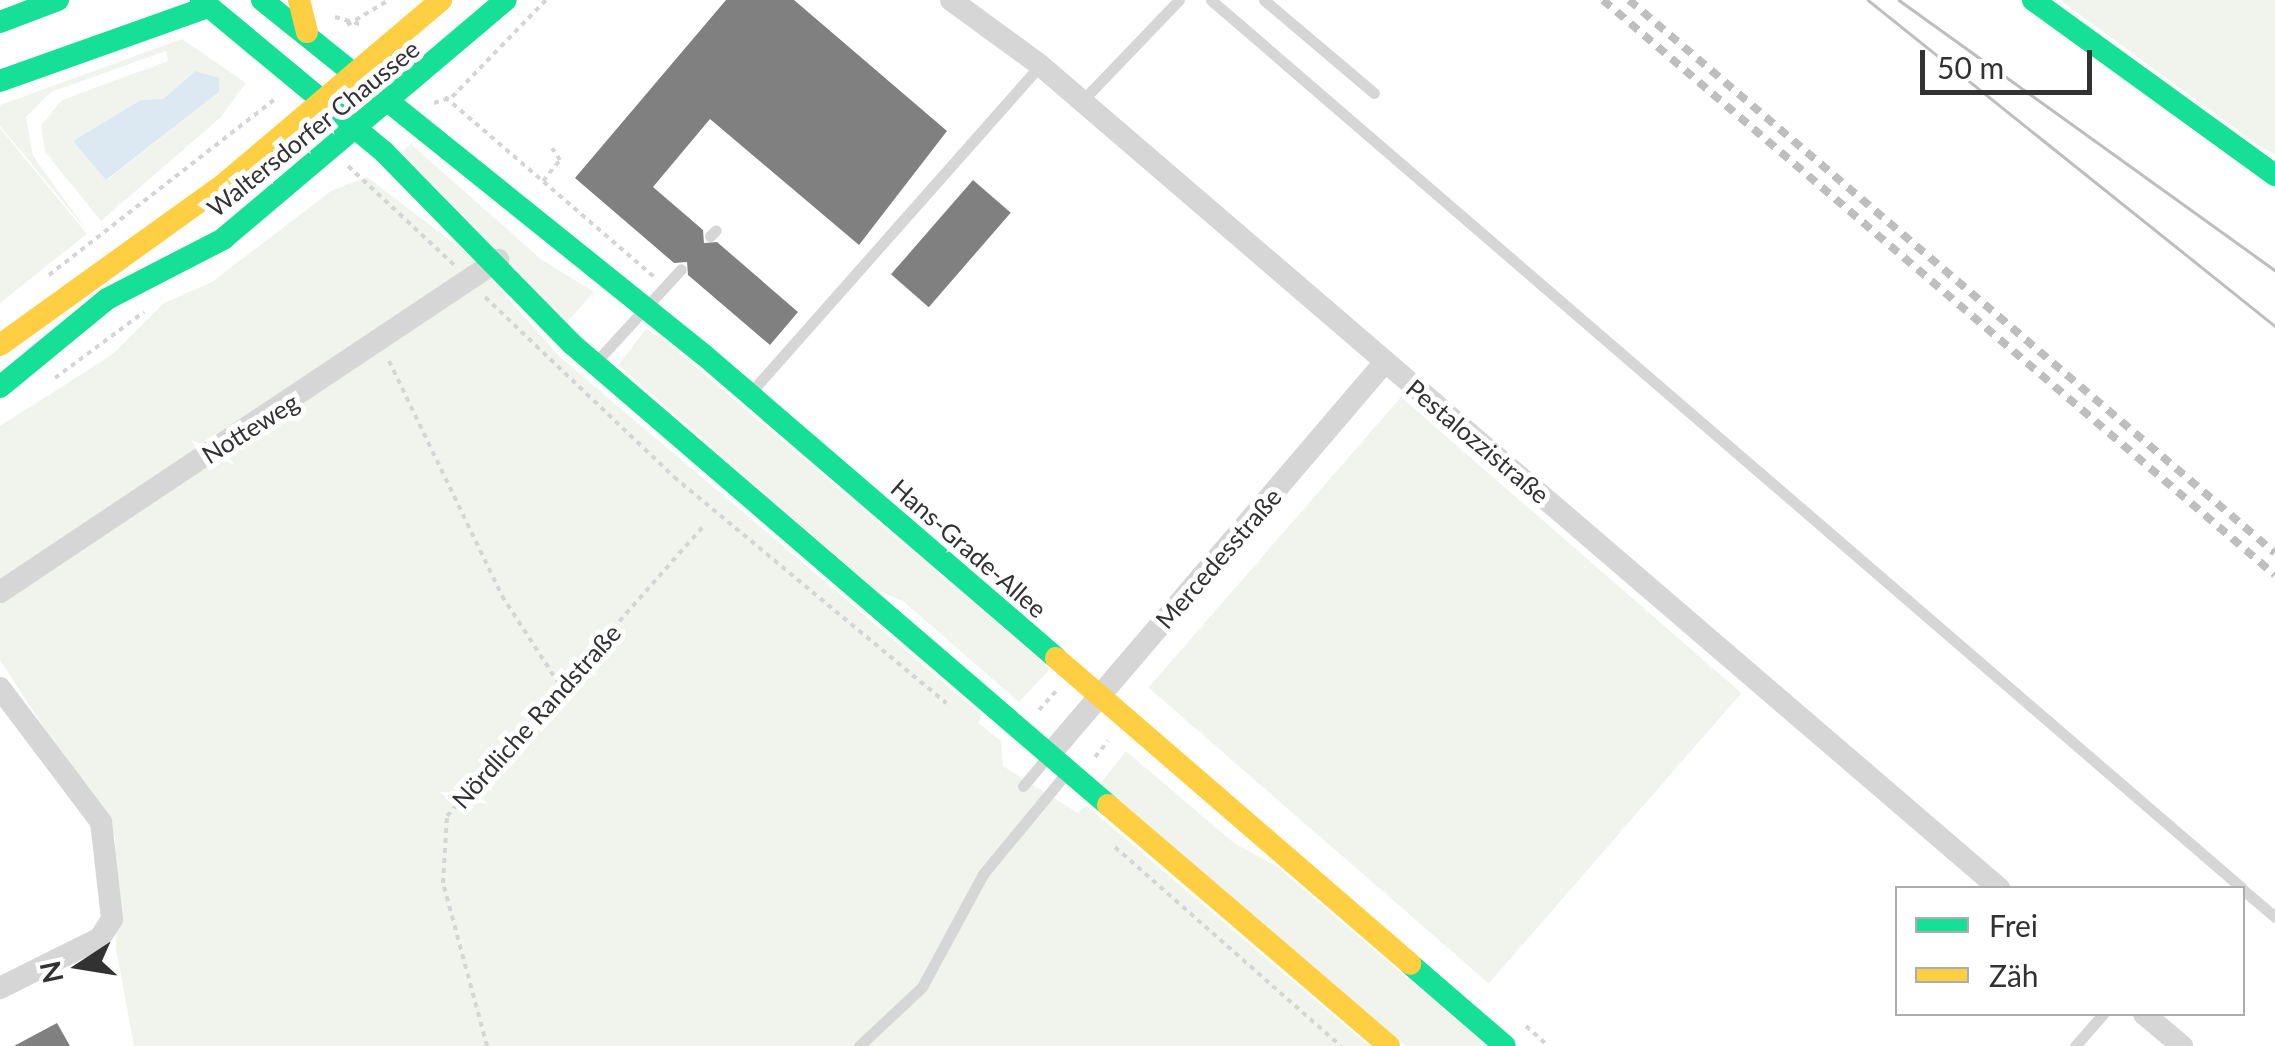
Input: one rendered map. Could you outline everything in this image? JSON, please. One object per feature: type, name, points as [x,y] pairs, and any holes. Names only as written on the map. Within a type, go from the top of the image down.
[{"type":"main road","points":[[0,22],[58,0]]},
{"type":"main road","points":[[105,44],[146,0]]},
{"type":"main road","name":"Hans-Grade-Allee","points":[[262,0],[392,100],[643,311],[749,394],[1505,1046]]},
{"type":"main road","points":[[299,0],[307,32]]},
{"type":"main road","name":"Waltersdorfer Chaussee","points":[[0,345],[222,184],[314,102],[441,0]]},
{"type":"main road","name":"Waltersdorfer Chaussee","points":[[0,387],[108,299],[224,239],[506,0]]},
{"type":"main road","points":[[2033,0],[2275,175]]},
{"type":"main road","points":[[0,81],[204,4],[314,102],[356,128],[498,260],[595,363],[1389,1046]]},
{"type":"street","name":"Pestalozzistraße","points":[[951,0],[1040,64],[1997,886]]},
{"type":"street","name":"Notteweg","points":[[0,592],[379,346],[498,260]]},
{"type":"street","name":"Mercedesstraße","points":[[1051,753],[1386,362]]},
{"type":"street","points":[[0,688],[101,822],[112,919],[100,938],[0,988]]},
{"type":"street","points":[[2146,1016],[2182,1046]]},
{"type":"lane","points":[[1082,101],[1179,0]]},
{"type":"lane","points":[[1211,0],[2239,886]]},
{"type":"lane","points":[[1264,0],[1374,93]]},
{"type":"lane","points":[[749,394],[1040,64]]},
{"type":"lane","points":[[595,363],[681,268]]},
{"type":"lane","points":[[1024,786],[1051,753]]},
{"type":"lane","points":[[859,1046],[922,986],[983,874],[1074,773]]},
{"type":"lane","points":[[2245,892],[2275,917]]},
{"type":"lane","points":[[2075,1046],[2101,1016]]},
{"type":"path","points":[[346,25],[389,0]]},
{"type":"path","points":[[448,99],[546,0]]},
{"type":"path","points":[[43,280],[262,108]]},
{"type":"path","points":[[543,181],[560,160],[552,148]]},
{"type":"path","points":[[379,346],[414,399],[502,596],[561,687]]},
{"type":"path","name":"Nördliche Randstraße","points":[[487,1046],[443,883],[442,837],[459,797],[702,528]]},
{"type":"path","points":[[1023,730],[1072,673]]},
{"type":"path","points":[[1074,773],[1127,720]]},
{"type":"shaded area","points":[[2060,0],[2275,0],[2275,154],[2256,144]]},
{"type":"shaded area","points":[[182,39],[246,83],[221,117],[101,221],[45,152],[41,125],[62,100],[168,61],[166,51],[51,92],[26,117],[33,156],[87,231],[0,126],[0,105]],"holes":[[[195,71],[219,92],[107,180],[73,141],[163,99]]]},
{"type":"shaded area","points":[[195,71],[219,78],[219,92],[106,180],[73,141],[141,100],[163,99]]},
{"type":"shaded area","points":[[0,128],[87,234],[0,303]]},
{"type":"shaded area","points":[[411,144],[542,260],[594,292],[568,321],[401,152]]},
{"type":"shaded area","points":[[367,177],[471,256],[559,356],[982,715],[978,723],[1001,741],[1003,766],[1078,813],[1086,805],[1369,1046],[134,1046],[116,948],[115,837],[0,660],[0,426],[113,354],[164,303],[212,282],[331,191]]},
{"type":"shaded area","points":[[646,329],[662,338],[1050,669],[1019,702],[903,601],[876,590],[618,365]]},
{"type":"shaded area","points":[[1401,397],[1741,693],[1489,983],[1148,688]]},
{"type":"shaded area","points":[[1126,751],[1234,843],[1275,865],[1486,1046],[1405,1046],[1100,784]]},
{"type":"building","points":[[726,0],[794,0],[947,131],[859,245],[710,119],[653,187],[703,230],[704,243],[717,242],[798,312],[770,345],[688,275],[687,262],[674,263],[575,178]]},
{"type":"building","points":[[973,180],[1011,213],[929,307],[891,274]]},
{"type":"building","points":[[57,1023],[70,1046],[14,1046]]},
{"type":"tram line","points":[[1868,0],[2275,326]]},
{"type":"tram line","points":[[1899,0],[2275,270]]},
{"type":"railway","points":[[1603,0],[2275,575]]},
{"type":"railway","points":[[1629,0],[2275,553]]},
{"type":"traffic: fast","points":[[0,22],[58,0]]},
{"type":"traffic: fast","points":[[201,0],[384,152],[572,344],[1108,805]]},
{"type":"traffic: fast","points":[[262,0],[704,355],[1056,658]]},
{"type":"traffic: fast","points":[[0,387],[107,299],[223,239],[506,0]]},
{"type":"traffic: fast","points":[[2033,0],[2275,175]]},
{"type":"traffic: fast","points":[[0,81],[208,7]]},
{"type":"traffic: fast","points":[[1410,964],[1505,1046]]},
{"type":"traffic: slow","points":[[299,0],[307,32]]},
{"type":"traffic: slow","points":[[0,345],[223,185],[441,0]]},
{"type":"traffic: slow","points":[[1056,658],[1410,964]]},
{"type":"traffic: slow","points":[[1108,805],[1389,1046]]}]
